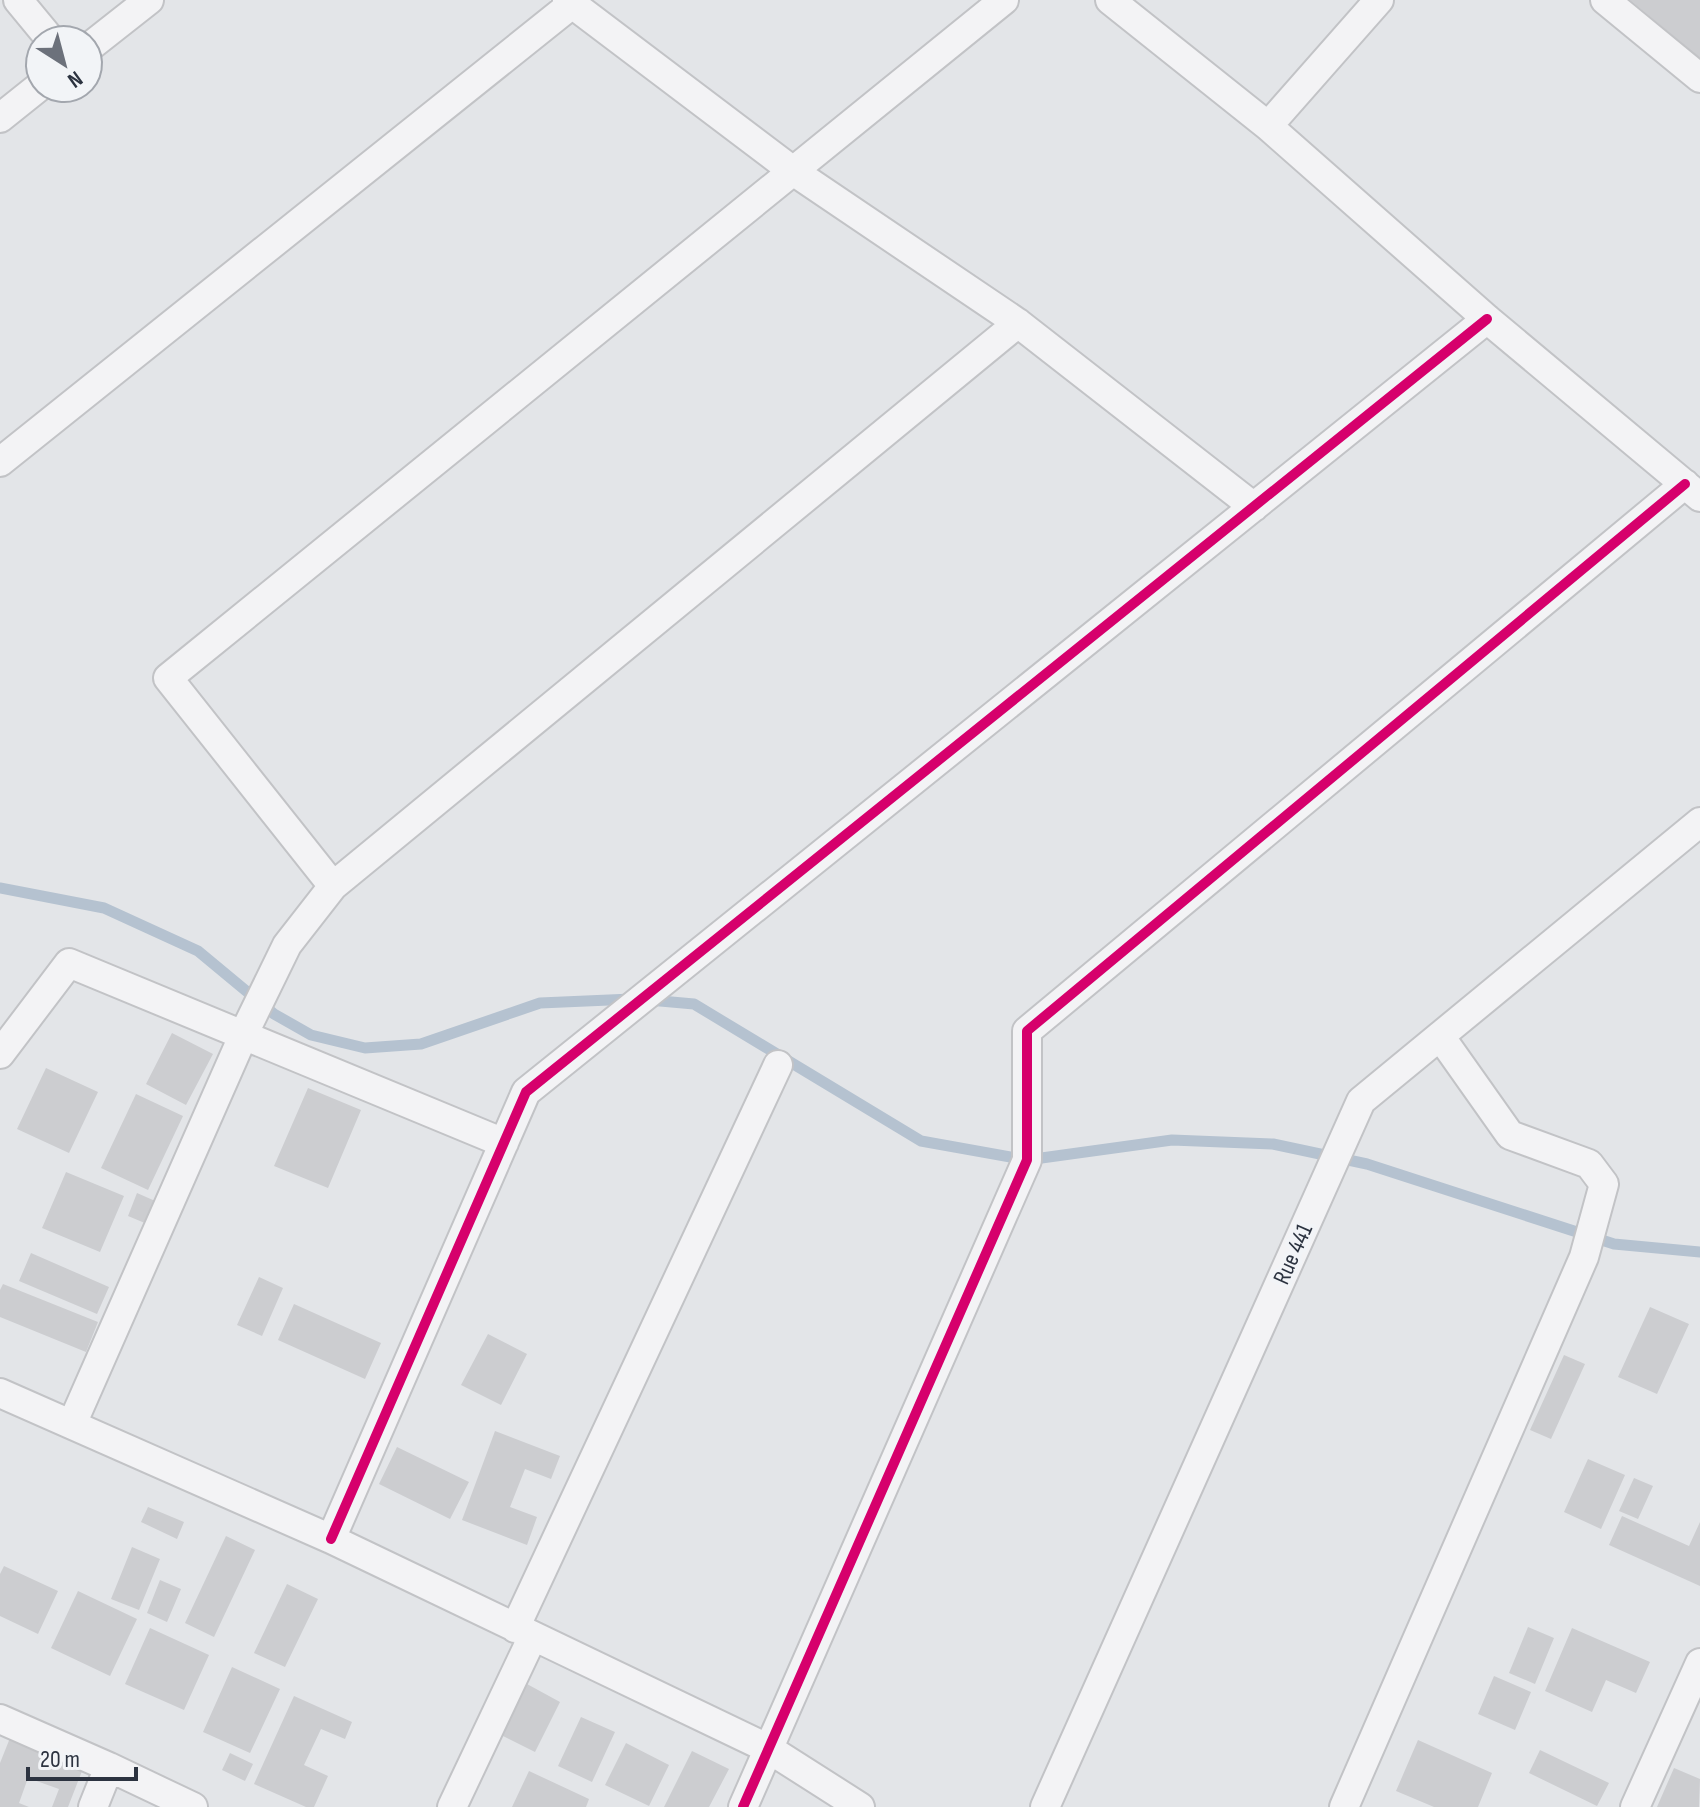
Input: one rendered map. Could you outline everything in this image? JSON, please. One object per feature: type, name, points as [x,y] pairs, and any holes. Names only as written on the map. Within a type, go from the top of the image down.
[{"type":"street","points":[[18,0],[38,24]]},
{"type":"street","points":[[104,35],[149,0]]},
{"type":"street","points":[[333,886],[168,678],[1004,0]]},
{"type":"street","points":[[743,1807],[1027,1160],[1027,1031],[1693,491],[1487,319],[1268,126],[1110,0]]},
{"type":"street","points":[[1268,126],[1379,0]]},
{"type":"street","points":[[1605,0],[1700,78]]},
{"type":"street","points":[[0,462],[569,2],[793,171],[1018,323],[1254,507]]},
{"type":"street","points":[[0,118],[24,99]]},
{"type":"street","points":[[331,1539],[526,1092],[1487,319]]},
{"type":"street","points":[[72,1424],[246,1030],[287,945],[333,886],[1018,323]]},
{"type":"street","name":"Rue 441","points":[[1045,1807],[1361,1101],[1700,822]]},
{"type":"street","points":[[0,1054],[69,963],[246,1030],[504,1143]]},
{"type":"street","points":[[1344,1807],[1584,1257],[1604,1184],[1589,1164],[1510,1135],[1440,1036]]},
{"type":"street","points":[[452,1807],[524,1632],[778,1065]]},
{"type":"street","points":[[0,1393],[331,1539],[769,1749],[860,1807]]},
{"type":"street","points":[[1635,1807],[1700,1663]]},
{"type":"street","points":[[0,1719],[193,1807]]},
{"type":"street","points":[[93,1807],[109,1767]]},
{"type":"building","points":[[1630,0],[1700,0],[1700,58]]},
{"type":"building","points":[[172,1033],[213,1054],[186,1105],[146,1084]]},
{"type":"building","points":[[46,1068],[98,1092],[69,1153],[17,1129]]},
{"type":"building","points":[[308,1088],[361,1110],[328,1188],[274,1166]]},
{"type":"building","points":[[136,1094],[183,1116],[148,1190],[101,1168]]},
{"type":"building","points":[[66,1172],[124,1196],[100,1252],[42,1228]]},
{"type":"building","points":[[137,1193],[162,1204],[152,1226],[128,1216]]},
{"type":"building","points":[[31,1253],[109,1287],[97,1314],[19,1281]]},
{"type":"building","points":[[259,1277],[283,1288],[262,1336],[237,1325]]},
{"type":"building","points":[[3,1284],[98,1322],[86,1352],[0,1317],[0,1290]]},
{"type":"building","points":[[294,1304],[381,1343],[365,1379],[278,1340]]},
{"type":"building","points":[[1650,1307],[1689,1324],[1657,1394],[1618,1377]]},
{"type":"building","points":[[488,1334],[527,1354],[501,1405],[461,1385]]},
{"type":"building","points":[[1564,1355],[1585,1364],[1551,1439],[1530,1430]]},
{"type":"building","points":[[495,1431],[560,1456],[551,1479],[525,1469],[510,1507],[537,1517],[527,1545],[462,1520]]},
{"type":"building","points":[[397,1447],[469,1482],[450,1519],[379,1484]]},
{"type":"building","points":[[1588,1459],[1625,1475],[1601,1529],[1564,1512]]},
{"type":"building","points":[[1634,1478],[1653,1486],[1638,1519],[1619,1511]]},
{"type":"building","points":[[148,1507],[184,1522],[177,1539],[141,1522]]},
{"type":"building","points":[[1622,1516],[1689,1546],[1700,1522],[1700,1586],[1609,1545]]},
{"type":"building","points":[[226,1536],[255,1550],[214,1637],[185,1623]]},
{"type":"building","points":[[132,1547],[160,1559],[139,1610],[111,1599]]},
{"type":"building","points":[[4,1566],[58,1591],[38,1634],[0,1616],[0,1574]]},
{"type":"building","points":[[160,1580],[181,1589],[167,1622],[147,1613]]},
{"type":"building","points":[[287,1584],[318,1599],[285,1667],[254,1653]]},
{"type":"building","points":[[78,1591],[137,1619],[110,1676],[51,1648]]},
{"type":"building","points":[[1528,1627],[1554,1638],[1535,1684],[1509,1673]]},
{"type":"building","points":[[150,1628],[209,1655],[184,1710],[125,1684]]},
{"type":"building","points":[[1572,1628],[1650,1662],[1636,1693],[1606,1680],[1592,1712],[1545,1691]]},
{"type":"building","points":[[232,1667],[280,1689],[250,1753],[203,1732]]},
{"type":"building","points":[[1494,1676],[1531,1692],[1515,1730],[1478,1714]]},
{"type":"building","points":[[527,1684],[560,1702],[535,1752],[501,1735]]},
{"type":"building","points":[[294,1696],[352,1722],[345,1739],[321,1729],[304,1765],[328,1776],[314,1807],[306,1807],[254,1784]]},
{"type":"building","points":[[581,1717],[615,1732],[592,1782],[558,1766]]},
{"type":"building","points":[[10,1738],[84,1766],[68,1807],[52,1807],[59,1789],[28,1778],[19,1803],[29,1807],[0,1807],[0,1763]]},
{"type":"building","points":[[1418,1740],[1492,1773],[1478,1807],[1434,1807],[1396,1791]]},
{"type":"building","points":[[626,1743],[669,1765],[649,1806],[605,1785]]},
{"type":"building","points":[[1540,1750],[1609,1783],[1597,1806],[1529,1773]]},
{"type":"building","points":[[692,1751],[729,1769],[709,1807],[664,1807]]},
{"type":"building","points":[[230,1753],[253,1764],[245,1781],[222,1770]]},
{"type":"building","points":[[1674,1768],[1700,1779],[1699,1807],[1657,1807]]},
{"type":"building","points":[[529,1771],[589,1799],[586,1807],[512,1807]]},
{"type":"waterway","points":[[0,888],[104,908],[198,951],[274,1014],[311,1035],[365,1048],[421,1044],[540,1003],[632,999]]},
{"type":"waterway","points":[[649,1000],[694,1004],[921,1141],[1027,1160],[1172,1140],[1273,1144],[1367,1164],[1614,1244],[1700,1252]]},
{"type":"cycle path","points":[[331,1539],[526,1092],[1487,319]]},
{"type":"cycle path","points":[[743,1807],[1027,1160],[1027,1031],[1685,484]]}]
